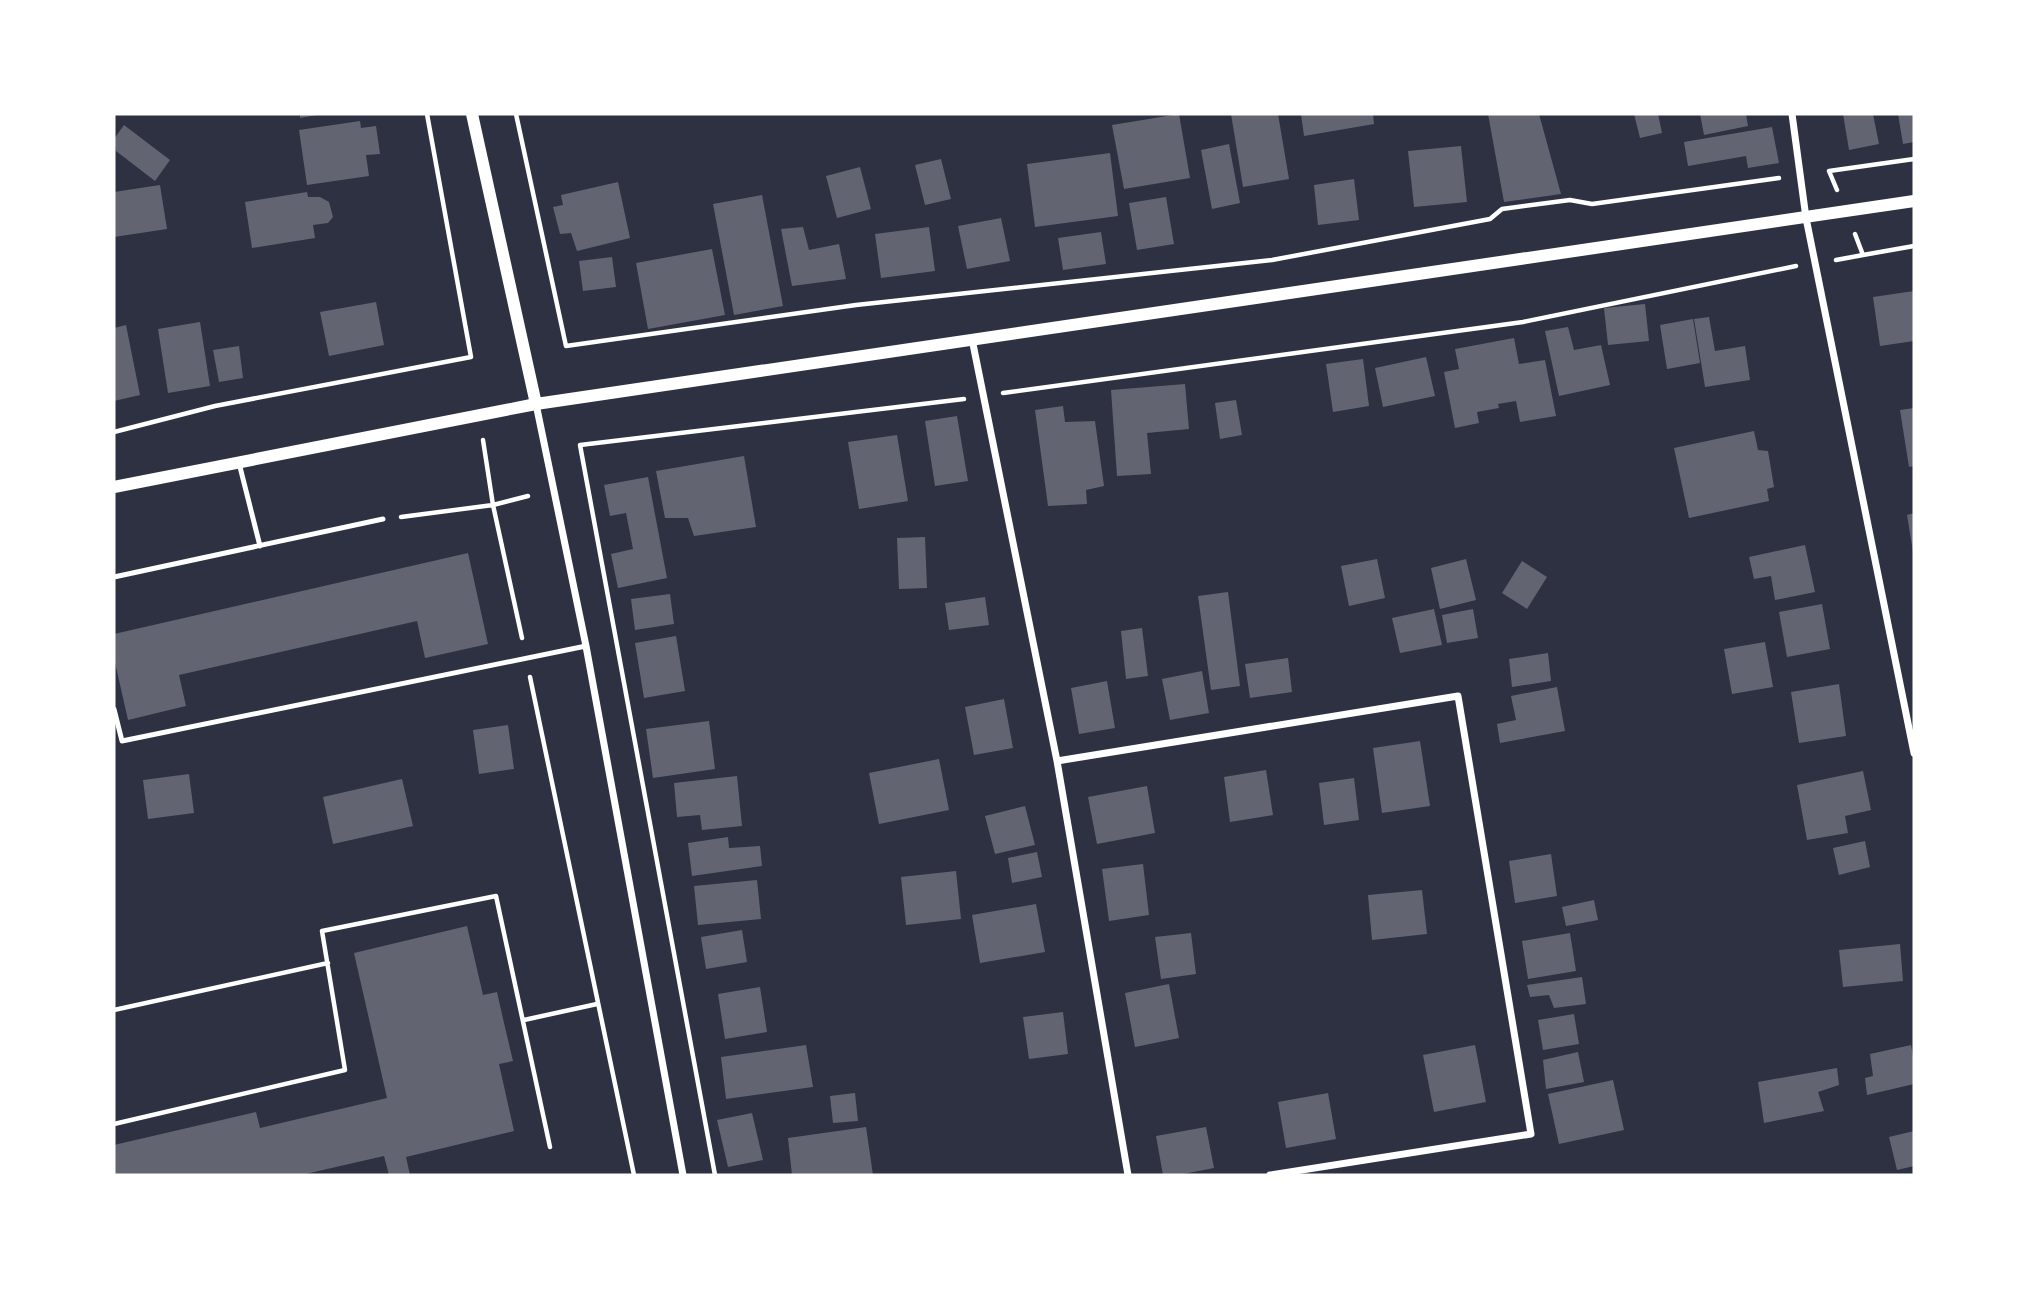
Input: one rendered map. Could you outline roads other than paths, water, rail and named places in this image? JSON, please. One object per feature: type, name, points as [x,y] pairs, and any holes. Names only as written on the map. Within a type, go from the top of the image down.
[{"type":"street","points":[[472,114],[586,646],[683,1175]]},
{"type":"street","points":[[1792,114],[1806,218],[1914,753]]},
{"type":"street","points":[[114,487],[536,404],[1914,201]]},
{"type":"street","points":[[972,339],[1057,761],[1128,1175]]},
{"type":"street","points":[[1057,761],[1458,696],[1531,1134],[1270,1175]]},
{"type":"lane","points":[[239,463],[260,546]]},
{"type":"lane","points":[[114,577],[383,519]]},
{"type":"lane","points":[[114,709],[122,741],[586,646]]}]
